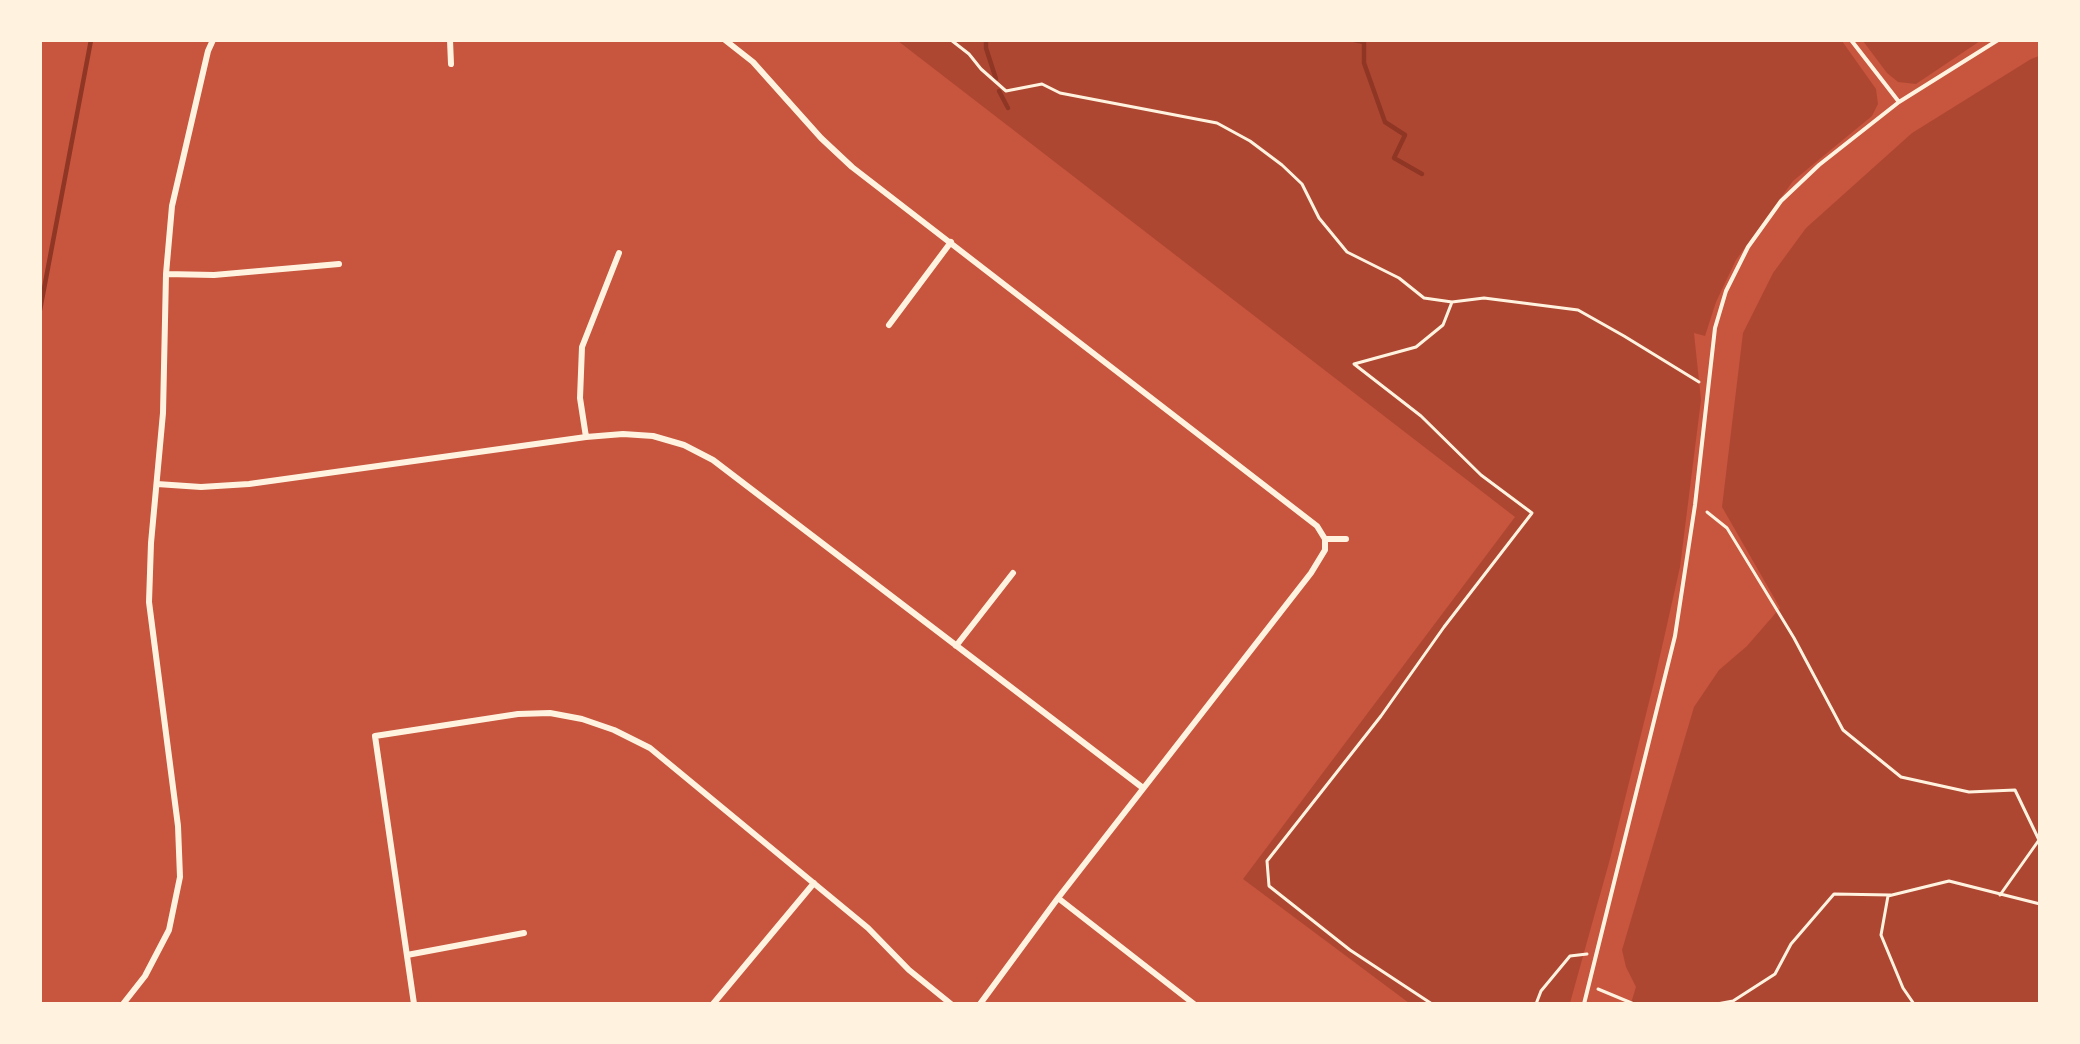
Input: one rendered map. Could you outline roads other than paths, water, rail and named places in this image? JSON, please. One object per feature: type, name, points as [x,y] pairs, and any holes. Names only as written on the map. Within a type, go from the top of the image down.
[{"type":"street","points":[[123,1004],[145,976],[169,930],[180,877],[178,826],[148,602],[163,413],[166,274],[172,206],[208,51],[213,40]]},
{"type":"street","points":[[450,40],[451,64]]},
{"type":"street","points":[[725,40],[753,62],[821,138],[852,167],[1317,526],[1325,539],[1325,550],[1311,573],[1058,898],[980,1004]]},
{"type":"street","points":[[889,325],[951,242]]},
{"type":"street","points":[[586,437],[580,398],[582,347],[619,253]]},
{"type":"street","points":[[166,274],[214,275],[339,264]]},
{"type":"street","points":[[157,484],[201,487],[249,484],[586,437],[623,434],[653,436],[684,445],[713,460],[1143,788]]},
{"type":"street","points":[[1325,539],[1346,539]]},
{"type":"street","points":[[956,646],[1013,573]]},
{"type":"street","points":[[414,1004],[375,736],[518,714],[550,713],[582,719],[614,730],[650,748],[868,928],[909,970],[951,1004]]},
{"type":"street","points":[[714,1004],[814,883]]},
{"type":"street","points":[[1058,898],[1194,1004]]},
{"type":"street","points":[[407,955],[524,933]]},
{"type":"lane","points":[[1851,40],[1899,102]]},
{"type":"lane","points":[[1584,1004],[1675,636],[1695,505],[1715,328],[1726,291],[1748,247],[1781,201],[1811,172],[1899,102],[1998,40]]},
{"type":"waterway","points":[[40,310],[91,40]]},
{"type":"waterway","points":[[986,40],[986,48],[996,79]]},
{"type":"waterway","points":[[1354,40],[1364,42],[1364,63],[1385,122],[1405,135],[1394,158],[1422,174]]},
{"type":"waterway","points":[[999,91],[1008,108]]}]
